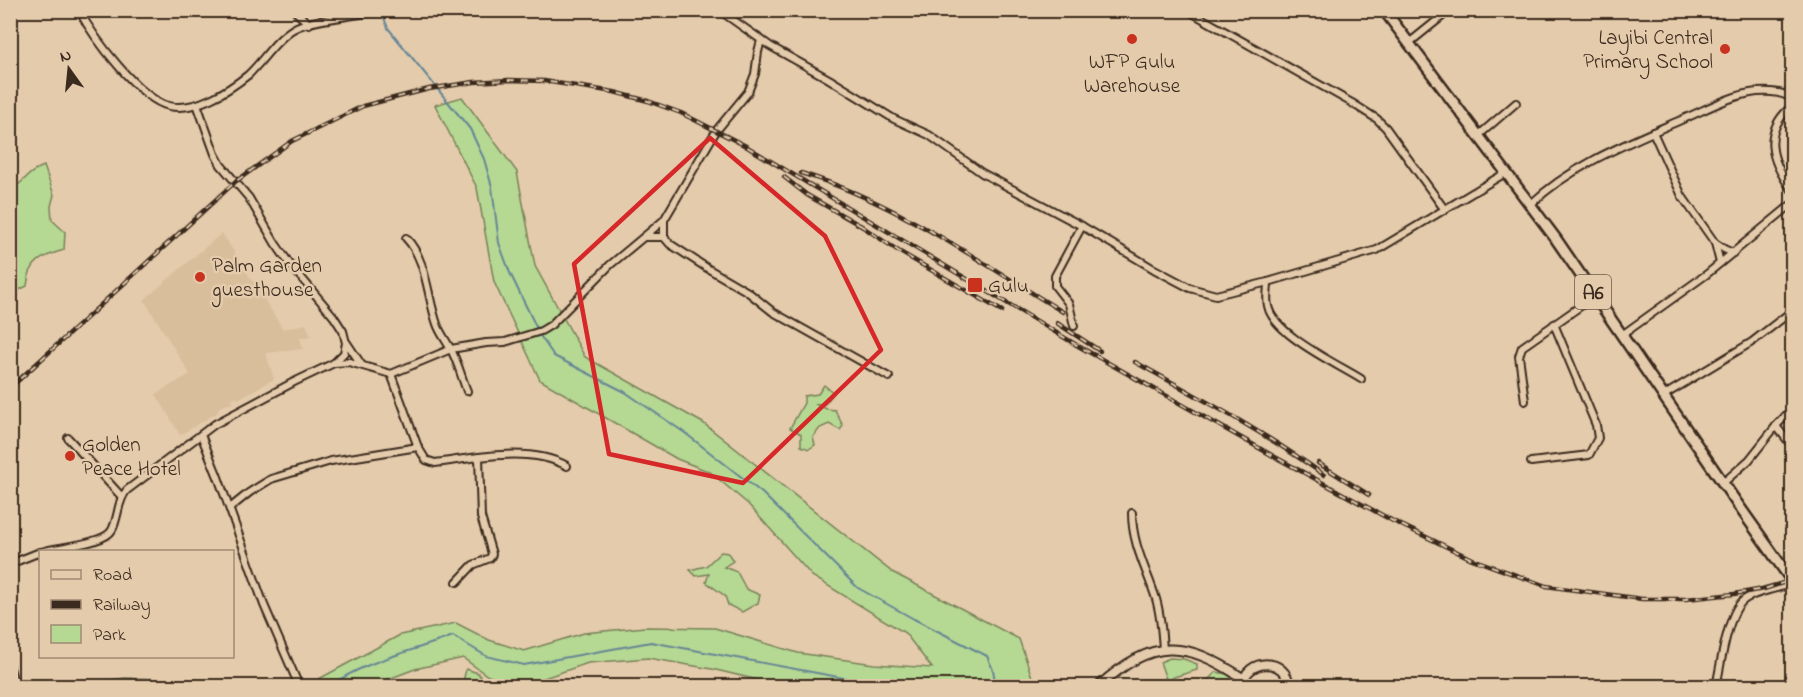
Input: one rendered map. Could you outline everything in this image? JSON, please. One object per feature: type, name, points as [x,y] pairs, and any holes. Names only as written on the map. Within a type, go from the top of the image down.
[{"type":"main road","name":"A6","points":[[1384,10],[1531,204],[1792,582]]},
{"type":"street","points":[[79,10],[89,30],[116,65],[156,101],[168,106],[184,107],[197,104],[240,81],[294,28],[387,10]]},
{"type":"street","points":[[719,10],[762,40],[894,118],[929,135],[982,173],[1082,226],[1154,269],[1199,291],[1216,295],[1377,250],[1507,172]]},
{"type":"street","points":[[1187,10],[1377,119],[1445,210]]},
{"type":"street","points":[[1410,43],[1450,10]]},
{"type":"street","points":[[294,28],[295,11]]},
{"type":"street","points":[[295,11],[309,24]]},
{"type":"street","points":[[334,363],[349,362],[391,374],[451,349],[505,342],[541,331],[551,325],[610,265],[664,220],[716,131],[748,92],[755,74],[762,40]]},
{"type":"street","points":[[1531,204],[1560,180],[1653,132],[1744,95],[1776,92],[1792,98]]},
{"type":"street","points":[[1479,135],[1516,103]]},
{"type":"street","points":[[197,104],[207,135],[221,165],[249,198],[275,243],[334,317],[343,331],[346,343],[362,366]]},
{"type":"street","points":[[1792,106],[1777,123],[1772,146],[1780,171],[1792,190]]},
{"type":"street","points":[[1653,132],[1682,196],[1715,243],[1720,263]]},
{"type":"street","points":[[1623,335],[1733,253],[1792,204]]},
{"type":"street","points":[[664,220],[664,237],[670,244],[748,292],[773,312],[889,377]]},
{"type":"street","points":[[1074,326],[1069,304],[1055,286],[1055,276],[1082,226]]},
{"type":"street","points":[[644,237],[664,237]]},
{"type":"street","points":[[406,238],[414,247],[419,258],[437,325],[451,349],[467,391]]},
{"type":"street","points":[[1715,243],[1733,253]]},
{"type":"street","points":[[1268,282],[1268,305],[1274,320],[1307,346],[1361,379]]},
{"type":"street","points":[[1525,401],[1519,356],[1522,347],[1596,296]]},
{"type":"street","points":[[1663,396],[1752,342],[1792,311]]},
{"type":"street","points":[[1531,462],[1589,454],[1598,438],[1596,425],[1554,324]]},
{"type":"street","points":[[50,550],[105,537],[113,528],[122,497],[127,490],[215,424],[334,363],[344,353],[346,343]]},
{"type":"street","points":[[391,374],[418,447],[426,460],[435,463],[494,455],[543,457],[555,459],[567,466]]},
{"type":"street","points":[[1723,483],[1749,460],[1792,409]]},
{"type":"street","points":[[1776,426],[1792,446]]},
{"type":"street","points":[[201,435],[230,508],[264,605],[299,687]]},
{"type":"street","points":[[68,438],[122,497]]},
{"type":"street","points":[[230,508],[250,492],[272,479],[331,461],[418,447]]},
{"type":"street","points":[[457,582],[473,565],[490,558],[492,554],[480,517],[479,457]]},
{"type":"street","points":[[1132,513],[1132,527],[1138,552],[1159,612],[1164,650]]},
{"type":"street","points":[[10,564],[39,553]]},
{"type":"street","points":[[1714,687],[1738,605],[1748,597],[1792,582]]},
{"type":"street","points":[[1099,687],[1126,664],[1147,653],[1173,649],[1194,652],[1211,659],[1243,683],[1247,672],[1258,665],[1270,664],[1282,670],[1289,681],[1289,687]]},
{"type":"street","points":[[10,668],[15,687]]},
{"type":"highlighted area","points":[[710,138],[825,236],[881,350],[743,483],[609,454],[574,264]]},
{"type":"shaded area","points":[[222,233],[283,329],[306,324],[311,336],[300,338],[303,349],[266,353],[274,379],[238,399],[236,397],[231,399],[232,403],[219,407],[218,412],[180,435],[156,394],[190,374],[144,300]]},
{"type":"green space","points":[[462,97],[517,172],[535,266],[585,357],[703,423],[892,572],[1019,639],[1035,686],[783,686],[712,669],[648,658],[588,663],[521,686],[488,676],[463,658],[415,669],[370,686],[306,686],[400,635],[456,623],[489,640],[524,651],[584,633],[645,627],[715,628],[798,653],[874,664],[932,668],[905,633],[812,576],[748,504],[710,472],[677,459],[540,380],[494,282],[477,188],[435,105]]},
{"type":"green space","points":[[44,166],[54,195],[51,206],[52,220],[65,232],[64,250],[38,261],[31,271],[27,286],[17,291],[11,289],[11,189]]},
{"type":"green space","points":[[824,385],[834,393],[825,404],[815,404],[835,410],[843,426],[840,430],[829,424],[820,428],[813,437],[815,445],[809,449],[801,446],[801,434],[790,428],[804,403],[804,396],[818,394]]},
{"type":"green space","points":[[721,552],[728,553],[733,561],[724,567],[737,572],[746,589],[760,595],[758,603],[742,612],[728,605],[725,596],[706,582],[709,574],[696,576],[690,570],[706,566]]},
{"type":"green space","points":[[1170,658],[1184,659],[1197,664],[1197,670],[1174,677],[1167,682],[1160,662]]},
{"type":"green space","points":[[466,669],[478,673],[487,686],[465,686],[463,682]]},
{"type":"green space","points":[[1216,672],[1227,674],[1241,686],[1202,686]]},
{"type":"green space","points":[[125,678],[200,680],[219,686],[64,686]]},
{"type":"waterway","points":[[382,13],[388,28],[470,129],[484,159],[492,187],[499,243],[510,273],[541,337],[554,356],[625,392],[685,433],[762,493],[858,588],[987,656],[996,686]]},
{"type":"waterway","points":[[330,686],[358,669],[453,636],[486,656],[524,665],[651,642],[860,681],[925,686]]},
{"type":"railway","points":[[10,388],[235,182],[292,141],[363,106],[429,89],[474,82],[544,81],[614,92],[648,101],[681,113],[744,145],[1080,347],[1393,521],[1472,559],[1546,586],[1642,599],[1686,599],[1734,594],[1764,589],[1792,580]]},
{"type":"railway","points":[[801,173],[836,185],[903,216],[1063,312]]},
{"type":"railway","points":[[784,177],[807,195],[863,227]]},
{"type":"railway","points":[[860,225],[900,252],[1002,311]]},
{"type":"railway","points":[[1057,323],[1100,351]]},
{"type":"railway","points":[[1135,362],[1255,430],[1324,475]]},
{"type":"railway","points":[[1318,463],[1369,495]]},
{"type":"place","name":"WFP Gulu Warehouse","points":[[1132,39]]},
{"type":"place","name":"Layibi Central Primary School","points":[[1725,49]]},
{"type":"place","name":"Palm Garden guesthouse","points":[[200,277]]},
{"type":"place","name":"Gulu","points":[[975,285]]},
{"type":"place","name":"Golden Peace Hotel","points":[[70,456]]}]
